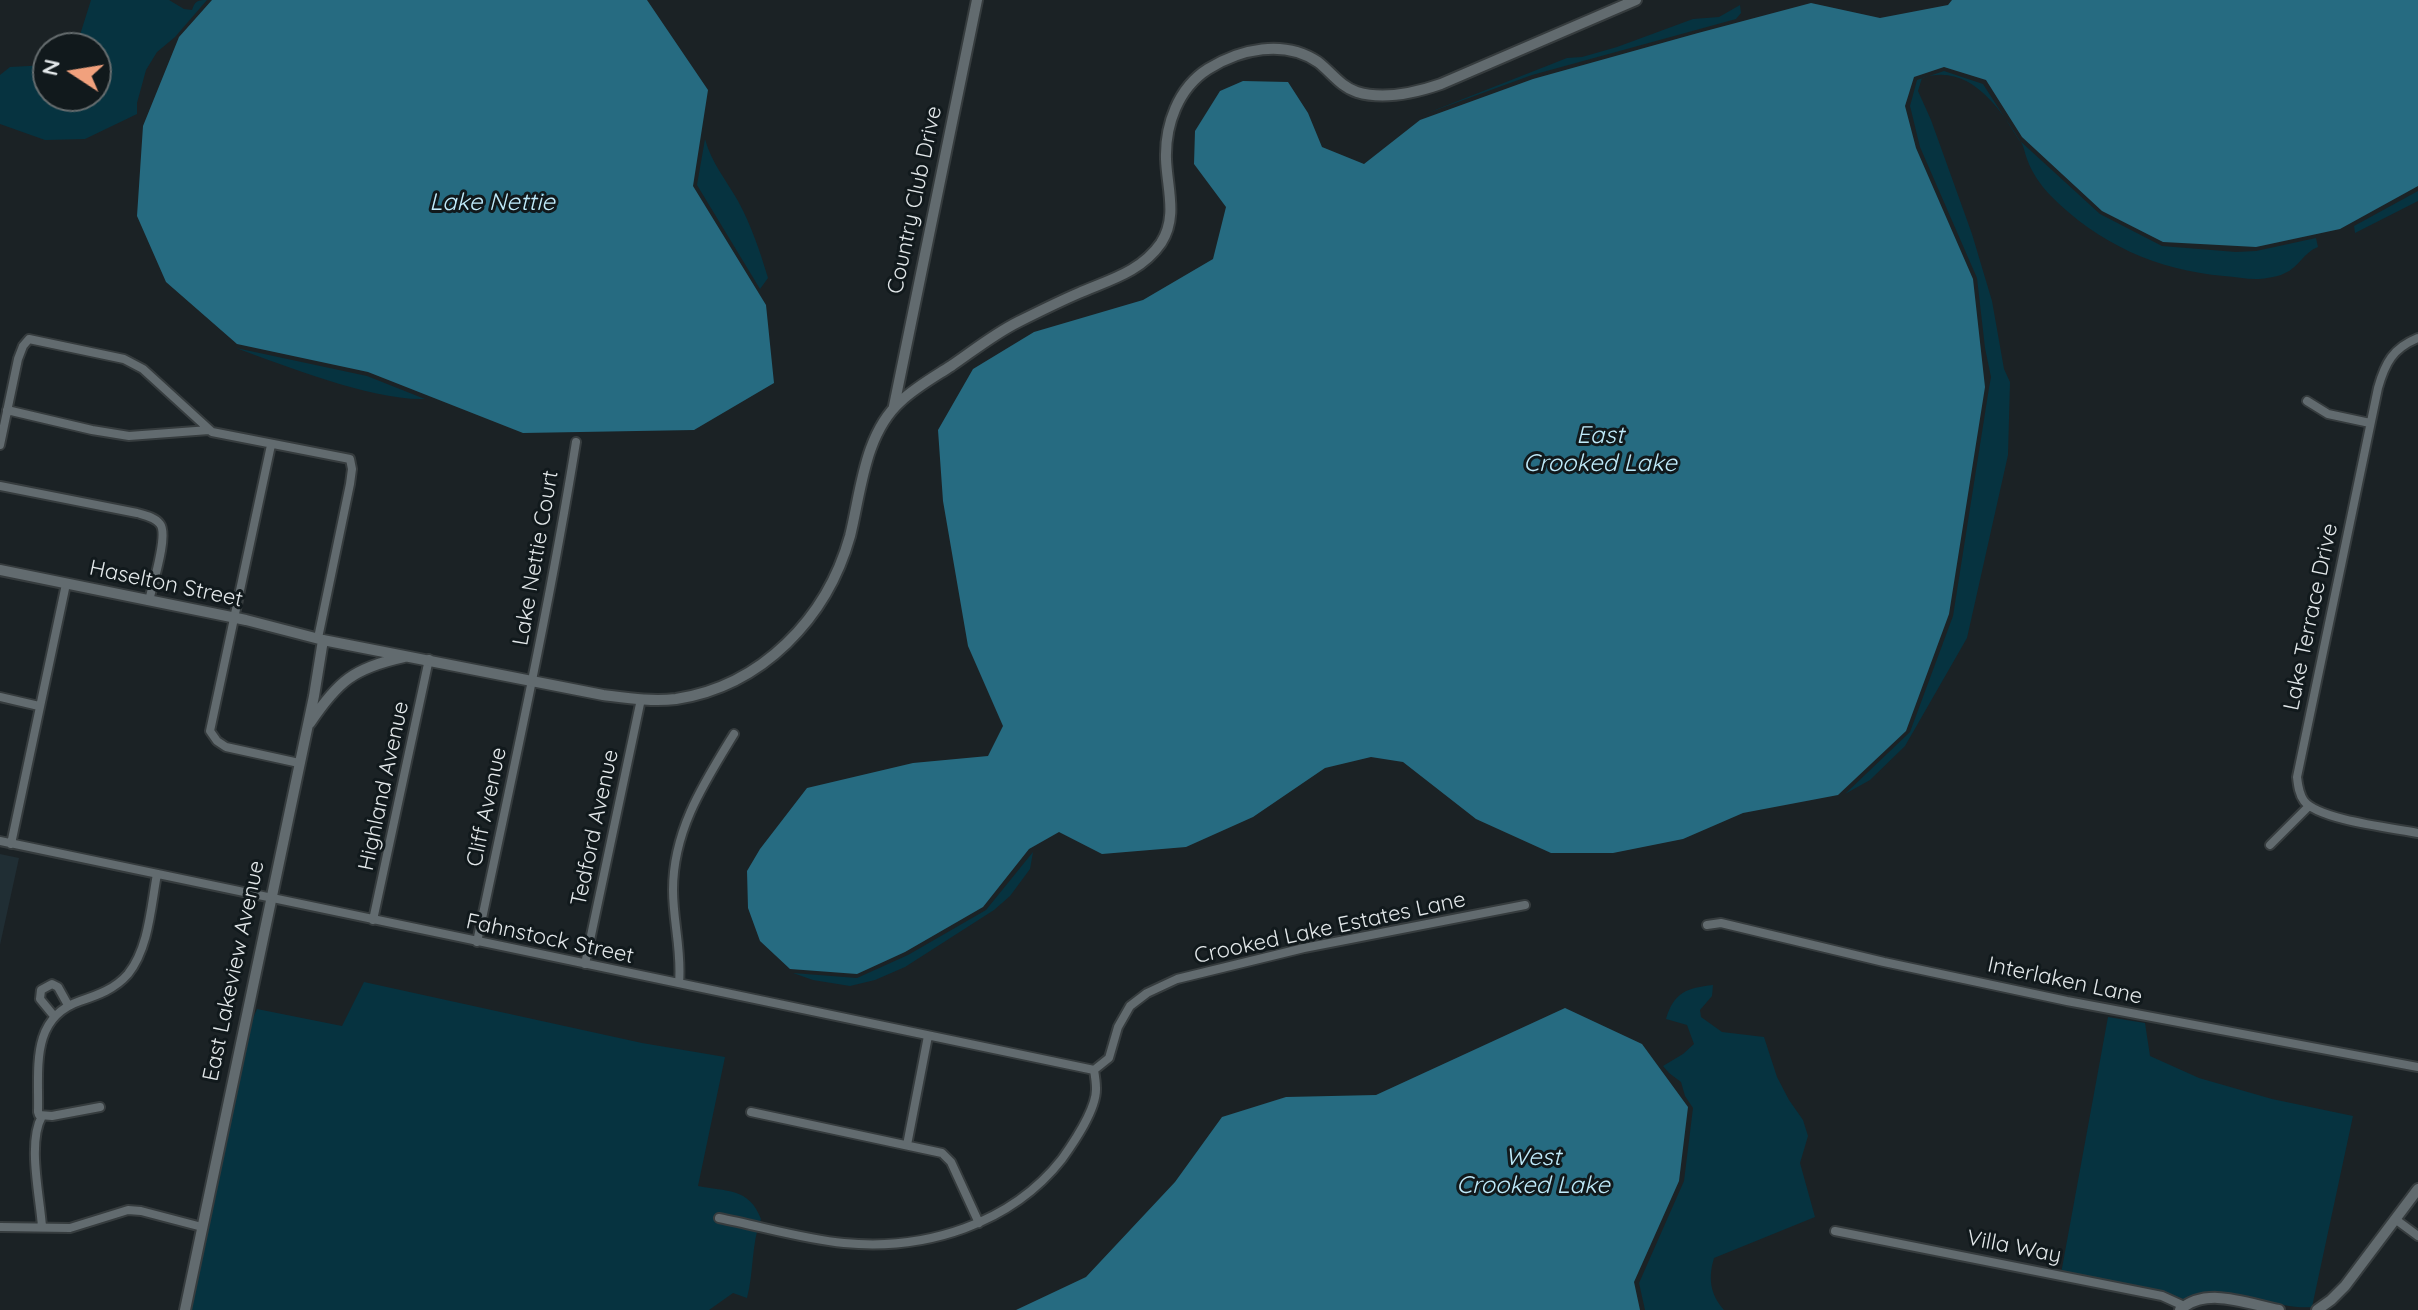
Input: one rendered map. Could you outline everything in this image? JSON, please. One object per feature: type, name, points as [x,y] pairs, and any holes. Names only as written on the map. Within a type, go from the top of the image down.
[{"type":"street","name":"Country Club Drive","points":[[894,408],[977,0]]},
{"type":"street","points":[[894,408],[921,386],[1015,323],[1128,273],[1146,260],[1168,230],[1172,214],[1166,159],[1170,120],[1190,84],[1223,60],[1255,49],[1276,49],[1311,58],[1346,87],[1356,91],[1377,95],[1409,92],[1441,84],[1636,0]]},
{"type":"street","name":"Lake Terrace Drive","points":[[2309,806],[2298,787],[2299,763],[2378,388],[2389,358],[2418,338]]},
{"type":"street","points":[[0,445],[18,359],[29,339],[135,363],[209,430]]},
{"type":"street","points":[[2307,401],[2328,414],[2370,423]]},
{"type":"street","name":"Haselton Street","points":[[0,570],[235,618],[321,639],[603,695],[675,699],[721,687],[764,663],[802,628],[834,579],[850,533],[871,450],[894,408]]},
{"type":"street","points":[[7,410],[129,436],[209,430],[271,445],[211,726],[213,737],[226,747],[299,763]]},
{"type":"street","name":"Lake Nettie Court","points":[[531,680],[559,547],[576,442]]},
{"type":"street","name":"East Lakeview Avenue","points":[[185,1310],[306,728],[352,469],[350,459],[271,445]]},
{"type":"street","points":[[0,486],[155,519],[160,523],[164,536],[149,601]]},
{"type":"street","points":[[11,844],[66,584]]},
{"type":"street","points":[[306,728],[327,697],[345,680],[370,666],[410,655]]},
{"type":"street","name":"Highland Avenue","points":[[373,920],[429,659]]},
{"type":"street","name":"Cliff Avenue","points":[[477,942],[531,680]]},
{"type":"street","points":[[0,697],[39,706]]},
{"type":"street","name":"Tedford Avenue","points":[[585,964],[641,699]]},
{"type":"street","points":[[679,983],[680,951],[673,886],[685,823],[734,734]]},
{"type":"street","points":[[2270,845],[2309,806],[2344,819],[2418,833]]},
{"type":"street","name":"Fahnstock Street","points":[[0,841],[1094,1070]]},
{"type":"street","points":[[42,1116],[38,1112],[39,1050],[43,1036],[54,1016],[68,1005],[111,989],[133,967],[143,942],[157,874]]},
{"type":"street","name":"Crooked Lake Estates Lane","points":[[1094,1070],[1109,1058],[1118,1027],[1130,1006],[1163,984],[1280,953],[1525,905]]},
{"type":"street","name":"Interlaken Lane","points":[[1707,925],[1721,923],[2067,1001],[2418,1067]]},
{"type":"street","points":[[54,1016],[40,999],[44,986],[52,984],[58,987],[68,1005]]},
{"type":"street","points":[[907,1145],[928,1036]]},
{"type":"street","points":[[719,1218],[819,1239],[874,1245],[902,1244],[931,1238],[979,1223],[1018,1201],[1059,1163],[1085,1123],[1096,1096],[1094,1070]]},
{"type":"street","points":[[42,1116],[100,1107]]},
{"type":"street","points":[[751,1112],[934,1150],[947,1157],[979,1223]]},
{"type":"street","points":[[42,1116],[36,1131],[35,1149],[42,1227]]},
{"type":"street","points":[[2317,1310],[2345,1286],[2418,1189]]},
{"type":"street","points":[[0,1227],[70,1228],[128,1210],[202,1227]]},
{"type":"street","points":[[2395,1219],[2418,1236]]},
{"type":"street","name":"Villa Way","points":[[1835,1231],[2162,1296],[2182,1308]]},
{"type":"street","points":[[2182,1308],[2192,1301],[2211,1297],[2279,1310]]},
{"type":"shaded area","points":[[91,0],[169,0],[192,10],[196,2],[207,0],[175,37],[157,52],[146,70],[137,114],[85,139],[45,140],[0,124],[0,75],[10,67],[32,66],[32,112],[112,112],[112,32],[81,32]]},
{"type":"shaded area","points":[[1740,5],[1741,13],[1736,19],[1532,75],[1425,114],[1567,58],[1617,47],[1693,19],[1719,17]]},
{"type":"shaded area","points":[[1944,71],[1983,84],[2004,116],[1968,82],[1954,76],[1924,78]]},
{"type":"shaded area","points":[[1922,78],[1918,91],[1972,234],[1992,301],[2004,369],[2010,382],[2008,455],[1967,638],[1905,746],[1870,780],[1845,794],[1910,732],[1953,616],[1991,377],[1977,278],[1920,147],[1910,106],[1917,80]]},
{"type":"shaded area","points":[[705,139],[755,238],[768,278],[760,289],[697,185]]},
{"type":"shaded area","points":[[2021,142],[2100,214],[2162,246],[2256,251],[2316,238],[2318,247],[2290,271],[2262,279],[2199,273],[2152,261],[2108,241],[2069,212],[2037,178]]},
{"type":"shaded area","points":[[2418,191],[2418,201],[2355,233],[2354,226]]},
{"type":"shaded area","points":[[236,348],[367,376],[425,399],[356,388]]},
{"type":"shaded area","points":[[1033,852],[1030,869],[1010,896],[994,910],[905,967],[875,980],[850,986],[793,973],[857,978],[908,955],[986,910]]},
{"type":"shaded area","points":[[0,854],[19,858],[0,945]]},
{"type":"shaded area","points":[[364,982],[642,1043],[725,1057],[698,1186],[743,1196],[750,1201],[761,1219],[747,1298],[733,1293],[709,1310],[190,1310],[247,1032],[257,1009],[342,1026]]},
{"type":"shaded area","points":[[1713,985],[1712,996],[1700,1010],[1701,1017],[1722,1032],[1764,1037],[1777,1077],[1803,1120],[1808,1136],[1800,1163],[1815,1217],[1714,1258],[1712,1286],[1724,1310],[1645,1310],[1639,1283],[1684,1181],[1693,1108],[1681,1082],[1663,1066],[1694,1044],[1687,1025],[1666,1019],[1673,1003],[1683,993]]},
{"type":"shaded area","points":[[2108,1017],[2145,1023],[2150,1056],[2199,1078],[2272,1099],[2353,1116],[2312,1307],[2214,1293],[2182,1301],[2060,1279]]},
{"type":"water","name":"Lake Nettie","points":[[212,0],[647,0],[708,90],[693,186],[766,305],[774,383],[694,430],[523,433],[368,372],[237,344],[166,282],[137,216],[143,126],[179,37]]},
{"type":"water","name":"East Crooked Lake","points":[[1952,0],[2418,0],[2418,186],[2340,229],[2256,247],[2163,242],[2102,211],[2022,137],[1986,80],[1944,67],[1914,77],[1905,106],[1916,148],[1973,279],[1985,387],[1949,614],[1906,731],[1838,795],[1743,813],[1683,839],[1613,853],[1551,853],[1476,819],[1403,762],[1371,757],[1325,768],[1253,817],[1186,847],[1102,854],[1059,832],[1029,849],[983,907],[905,952],[857,974],[790,969],[760,941],[748,908],[747,871],[807,788],[913,763],[988,756],[1003,726],[968,646],[943,501],[938,430],[973,369],[1034,332],[1143,300],[1213,259],[1226,207],[1194,164],[1195,131],[1220,91],[1243,81],[1288,82],[1308,113],[1322,147],[1364,164],[1420,120],[1533,79],[1811,3],[1880,18],[1948,5]]},
{"type":"water","name":"West Crooked Lake","points":[[1565,1008],[1642,1044],[1688,1107],[1679,1181],[1634,1282],[1640,1310],[1016,1310],[1086,1277],[1175,1182],[1222,1117],[1286,1097],[1376,1095]]}]
